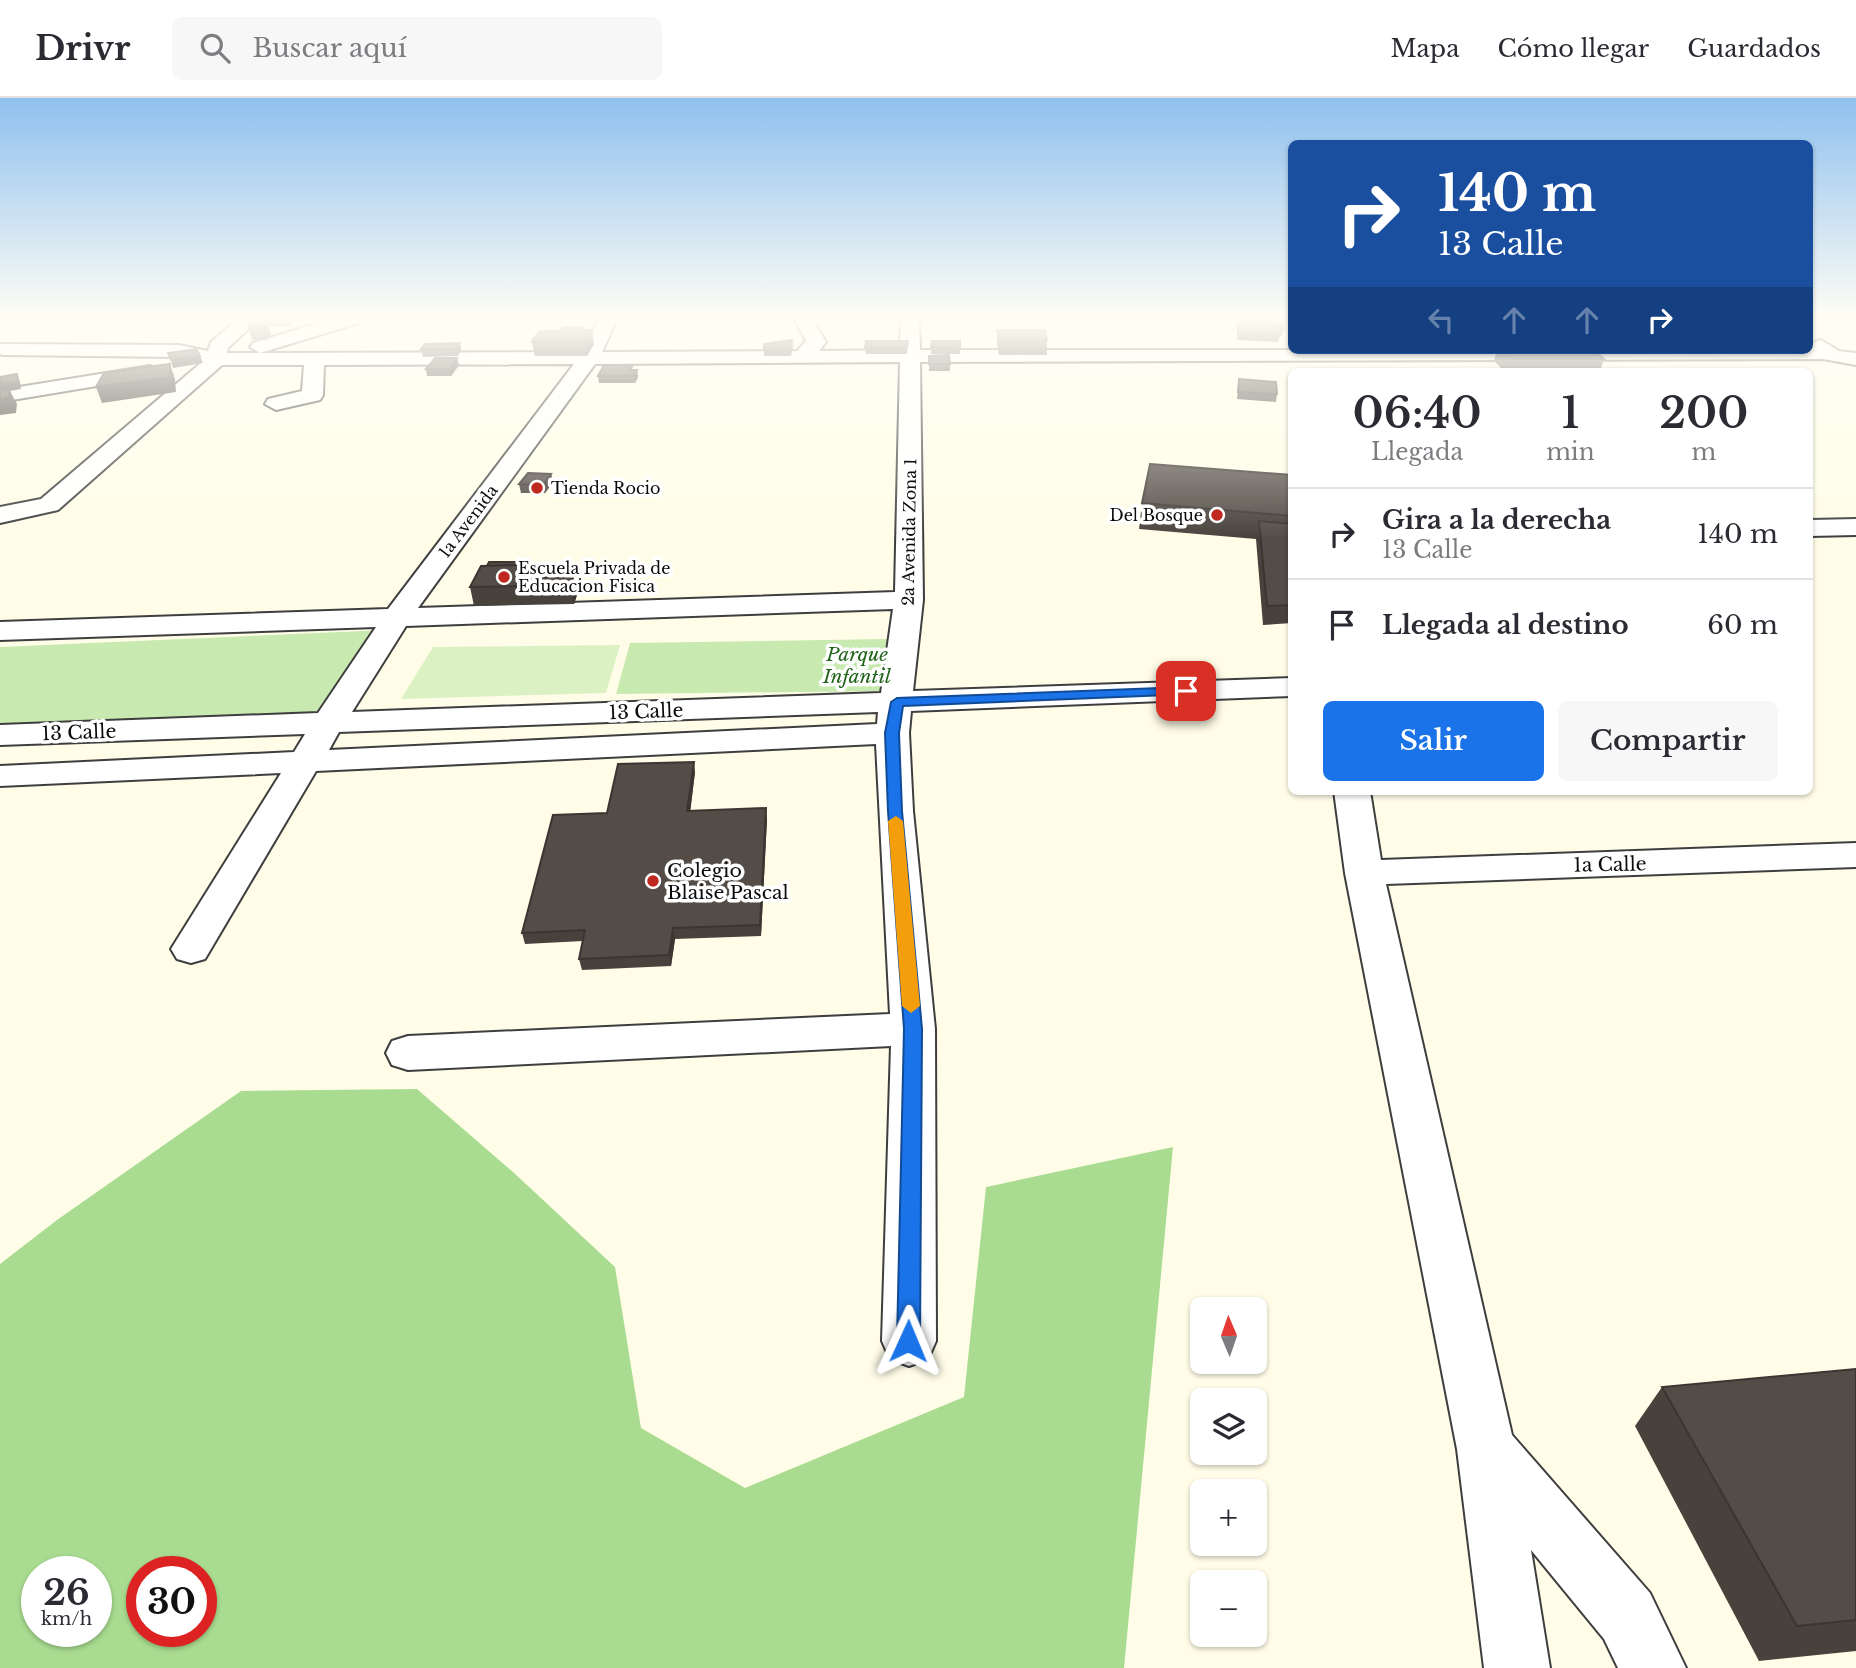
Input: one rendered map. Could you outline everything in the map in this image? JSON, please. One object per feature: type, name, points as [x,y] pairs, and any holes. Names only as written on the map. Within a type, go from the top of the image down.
[{"type":"street","points":[[0,396],[22,392]]},
{"type":"street","points":[[0,515],[48,505],[178,392]]},
{"type":"street","points":[[276,404],[312,395],[312,392]]},
{"type":"street","name":"1a Avenida","points":[[191,949],[307,762],[327,723],[398,616],[564,392]]},
{"type":"street","name":"2a Avenida Zona 1","points":[[908,1341],[913,1029],[895,811],[895,717],[909,600],[912,392]]},
{"type":"street","points":[[1813,528],[1856,527]]},
{"type":"street","points":[[0,631],[909,600]]},
{"type":"street","name":"13 Calle","points":[[0,776],[307,762],[1288,687]]},
{"type":"street","name":"13 Calle","points":[[0,735],[327,723],[895,717]]},
{"type":"street","points":[[1353,795],[1364,873],[1486,1449],[1517,1668]]},
{"type":"street","name":"1a Calle","points":[[1364,873],[1856,855]]},
{"type":"street","points":[[408,1053],[913,1029]]},
{"type":"street","points":[[1486,1449],[1628,1616],[1653,1668]]},
{"type":"green space","points":[[386,630],[340,727],[0,743],[0,647]]},
{"type":"green space","name":"Parque Infantil","points":[[887,639],[888,691],[616,694],[630,643]]},
{"type":"green space","points":[[620,645],[606,693],[401,699],[433,647]]},
{"type":"green space","points":[[417,1089],[513,1172],[615,1267],[641,1428],[745,1488],[964,1397],[986,1187],[1173,1147],[1124,1668],[0,1668],[0,1264],[57,1220],[241,1091]]},
{"type":"building","points":[[0,392],[10,392],[9,397],[0,399]]},
{"type":"building","points":[[1150,464],[1288,475],[1288,516],[1142,503]]},
{"type":"building","points":[[528,473],[551,474],[543,485],[519,484]]},
{"type":"building","points":[[1259,521],[1288,524],[1288,605],[1267,606]]},
{"type":"building","points":[[489,562],[521,562],[520,565],[487,566]]},
{"type":"building","points":[[524,565],[518,577],[573,577],[570,585],[470,587],[481,566]]},
{"type":"building","name":"Colegio Blaise Pascal","points":[[694,762],[687,811],[766,808],[760,925],[673,928],[669,955],[579,959],[585,930],[522,933],[553,815],[607,813],[618,764]]},
{"type":"building","points":[[1856,1369],[1856,1620],[1797,1626],[1662,1387]]},
{"type":"slow traffic","points":[[896,821],[911,1006]]},
{"type":"place","name":"Tienda Rocio","points":[[537,488]]},
{"type":"place","name":"Del Bosque","points":[[1217,515]]},
{"type":"place","name":"Escuela Privada de Educacion Fisica","points":[[504,577]]},
{"type":"place","name":"Colegio Blaise Pascal","points":[[653,881]]},
{"type":"route","points":[[908,1341],[913,1029],[895,811],[892,733],[897,702],[1186,691]]}]
